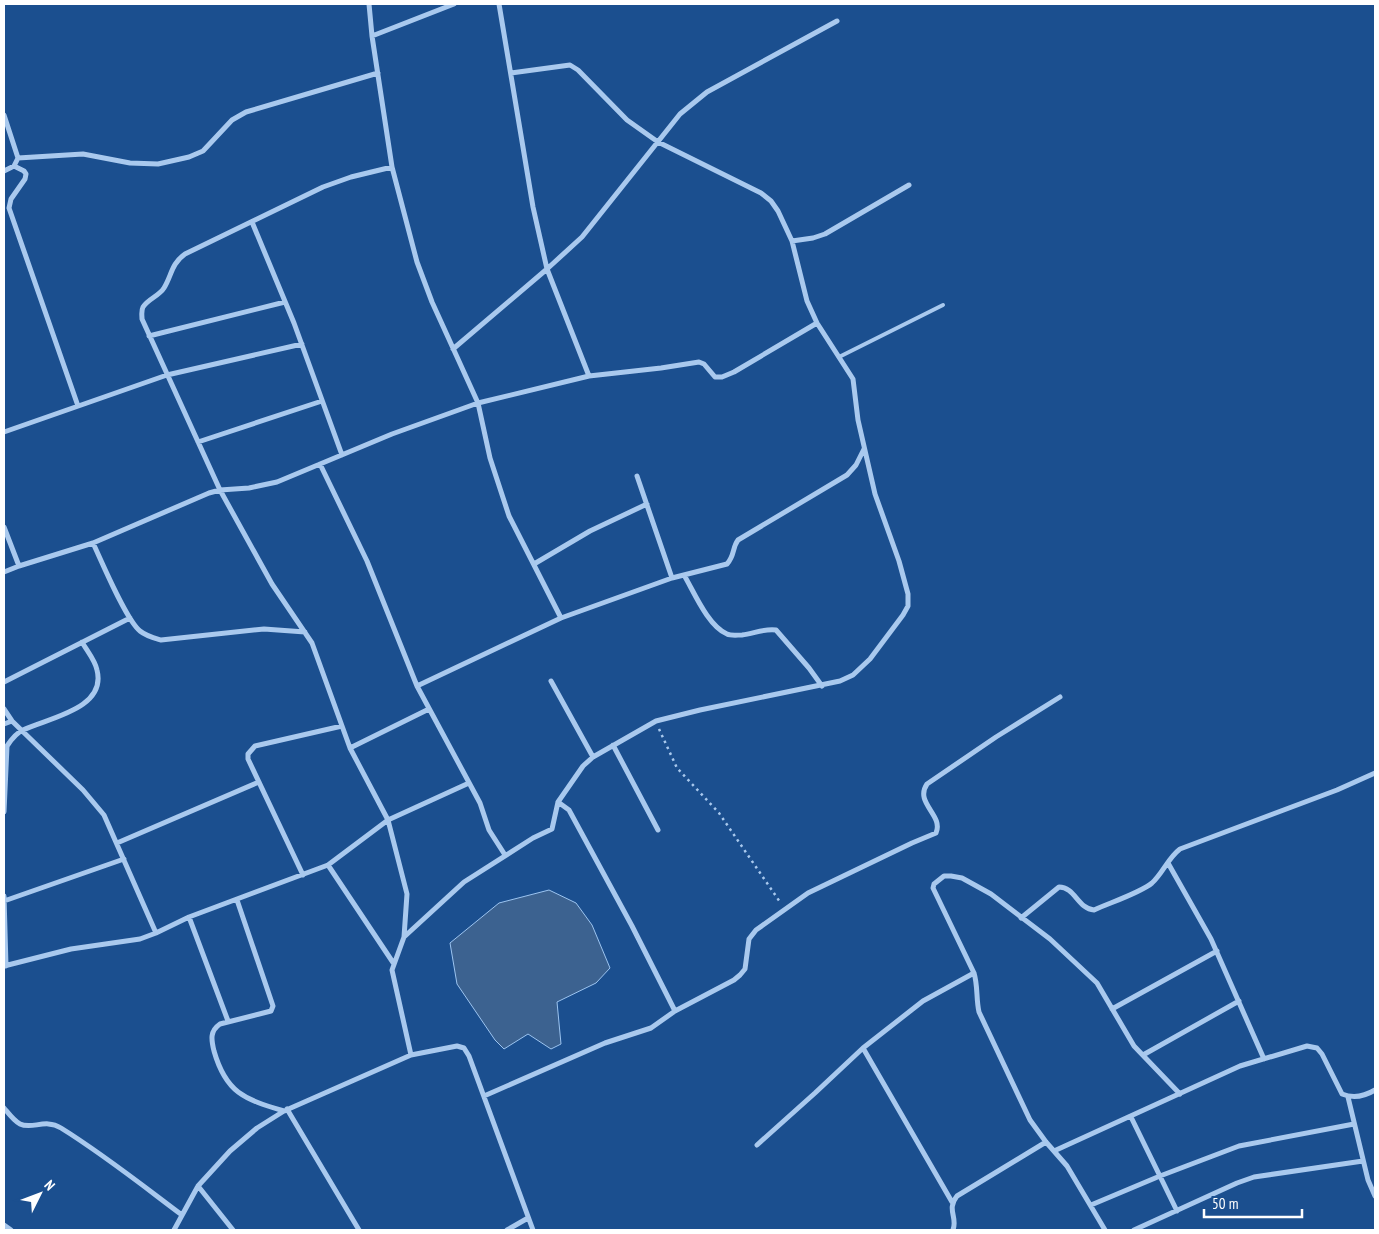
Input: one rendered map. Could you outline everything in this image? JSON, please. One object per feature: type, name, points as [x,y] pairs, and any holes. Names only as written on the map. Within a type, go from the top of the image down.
[{"type":"street","points":[[369,4],[392,168],[417,262],[432,302],[478,403],[490,458],[509,516],[561,618]]},
{"type":"street","points":[[372,36],[447,5],[454,4]]},
{"type":"street","points":[[499,4],[533,207],[547,269],[589,376]]},
{"type":"street","points":[[453,349],[582,237],[680,114],[707,92],[837,21]]},
{"type":"street","points":[[404,937],[464,882],[533,838],[552,829],[558,802],[583,766],[594,756],[656,721],[840,681],[853,674],[870,659],[908,606],[908,594],[899,561],[875,494],[858,420],[852,379],[817,323],[807,301],[792,241],[778,211],[771,201],[761,192],[658,142],[627,120],[578,70],[570,66],[511,73]]},
{"type":"street","points":[[18,158],[83,154],[130,163],[158,164],[189,157],[203,151],[232,120],[246,112],[378,73]]},
{"type":"street","points":[[4,115],[18,158],[14,166],[4,172]]},
{"type":"street","points":[[14,166],[26,174],[25,179],[11,199],[8,208],[78,406]]},
{"type":"street","points":[[392,168],[351,177],[323,187],[184,254],[177,260],[163,290],[144,306],[142,319],[220,490],[272,584],[312,643],[350,748],[388,820],[407,894],[404,937],[392,970],[411,1055]]},
{"type":"street","points":[[792,241],[825,234],[909,185]]},
{"type":"street","points":[[252,222],[286,302],[342,455]]},
{"type":"street","points":[[149,336],[286,302]]},
{"type":"street","points":[[4,572],[93,543],[220,490],[249,488],[277,482],[392,434],[478,403],[589,376],[699,362],[704,364],[719,378],[734,372],[817,323]]},
{"type":"street","points":[[4,432],[167,375],[302,344]]},
{"type":"street","points":[[198,442],[322,401]]},
{"type":"street","points":[[417,686],[561,618],[672,578],[728,564],[732,558],[734,545],[738,540],[847,475],[856,465],[865,449]]},
{"type":"street","points":[[320,464],[367,561],[417,686],[480,803],[489,830],[505,855]]},
{"type":"street","points":[[637,476],[672,578]]},
{"type":"street","points":[[534,564],[590,531],[646,504]]},
{"type":"street","points":[[4,527],[19,566]]},
{"type":"street","points":[[93,543],[130,618],[139,631],[146,635],[161,640],[264,629],[304,632]]},
{"type":"street","points":[[684,575],[710,620],[718,628],[727,634],[734,635],[745,635],[771,629],[776,630],[822,686]]},
{"type":"street","points":[[4,682],[130,618]]},
{"type":"street","points":[[4,812],[7,746],[12,739],[22,730],[76,710],[88,700],[98,682],[97,669],[82,642]]},
{"type":"street","points":[[551,681],[594,756]]},
{"type":"street","points":[[484,1096],[606,1043],[650,1028],[675,1011],[740,976],[744,969],[749,939],[752,934],[808,893],[936,833],[938,829],[937,822],[923,796],[923,790],[927,784],[996,737],[1060,697]]},
{"type":"street","points":[[4,709],[12,721],[88,796],[104,815],[156,933]]},
{"type":"street","points":[[350,748],[429,709]]},
{"type":"street","points":[[4,724],[12,721]]},
{"type":"street","points":[[303,875],[248,759],[248,754],[255,746],[342,726]]},
{"type":"street","points":[[613,745],[658,830]]},
{"type":"street","points":[[1021,918],[1059,887],[1064,887],[1068,890],[1085,908],[1094,910],[1150,884],[1168,863],[1173,854],[1192,844],[1375,774]]},
{"type":"street","points":[[117,843],[259,782]]},
{"type":"street","points":[[4,896],[5,966],[71,949],[140,939],[189,916],[237,900],[328,865],[388,820],[469,783]]},
{"type":"street","points":[[558,802],[569,810],[632,926],[675,1011]]},
{"type":"street","points":[[4,901],[124,859]]},
{"type":"street","points":[[1168,863],[1217,951],[1264,1059]]},
{"type":"street","points":[[328,865],[394,964]]},
{"type":"street","points":[[1106,1230],[1067,1166],[1030,1120],[979,1012],[974,973],[933,888],[934,884],[944,876],[962,878],[991,894],[1050,938],[1097,983],[1134,1046],[1180,1094]]},
{"type":"street","points":[[237,900],[273,1006],[270,1011],[228,1021],[214,1029],[211,1035],[218,1064],[225,1079],[243,1095],[259,1104],[286,1110],[359,1230]]},
{"type":"street","points":[[189,916],[228,1021]]},
{"type":"street","points":[[1112,1009],[1217,951]]},
{"type":"street","points":[[757,1145],[863,1048],[923,1001],[974,973]]},
{"type":"street","points":[[1143,1055],[1239,1001]]},
{"type":"street","points":[[174,1230],[198,1186],[230,1151],[257,1128],[286,1110],[411,1055],[457,1046],[464,1048],[469,1056],[533,1230]]},
{"type":"street","points":[[1054,1152],[1240,1066],[1307,1046],[1312,1046],[1322,1054],[1342,1094],[1348,1097],[1355,1097],[1375,1090]]},
{"type":"street","points":[[863,1048],[952,1202]]},
{"type":"street","points":[[1348,1097],[1368,1180],[1375,1196]]},
{"type":"street","points":[[4,1108],[18,1123],[26,1126],[40,1123],[59,1126],[124,1171],[182,1215]]},
{"type":"street","points":[[1131,1117],[1178,1211]]},
{"type":"street","points":[[1091,1205],[1239,1146],[1354,1124]]},
{"type":"street","points":[[952,1230],[955,1221],[951,1209],[952,1202],[957,1196],[1046,1142]]},
{"type":"street","points":[[1134,1230],[1254,1177],[1363,1161]]},
{"type":"street","points":[[198,1186],[233,1230]]},
{"type":"street","points":[[507,1230],[528,1218]]},
{"type":"street","points":[[4,1225],[11,1230]]},
{"type":"lane","points":[[839,356],[943,305]]},
{"type":"path","points":[[656,721],[677,768],[719,812],[786,910]]},
{"type":"water","points":[[549,890],[576,903],[592,925],[610,968],[596,983],[557,1002],[561,1044],[551,1049],[528,1034],[504,1049],[495,1040],[457,984],[450,943],[499,903]]}]
